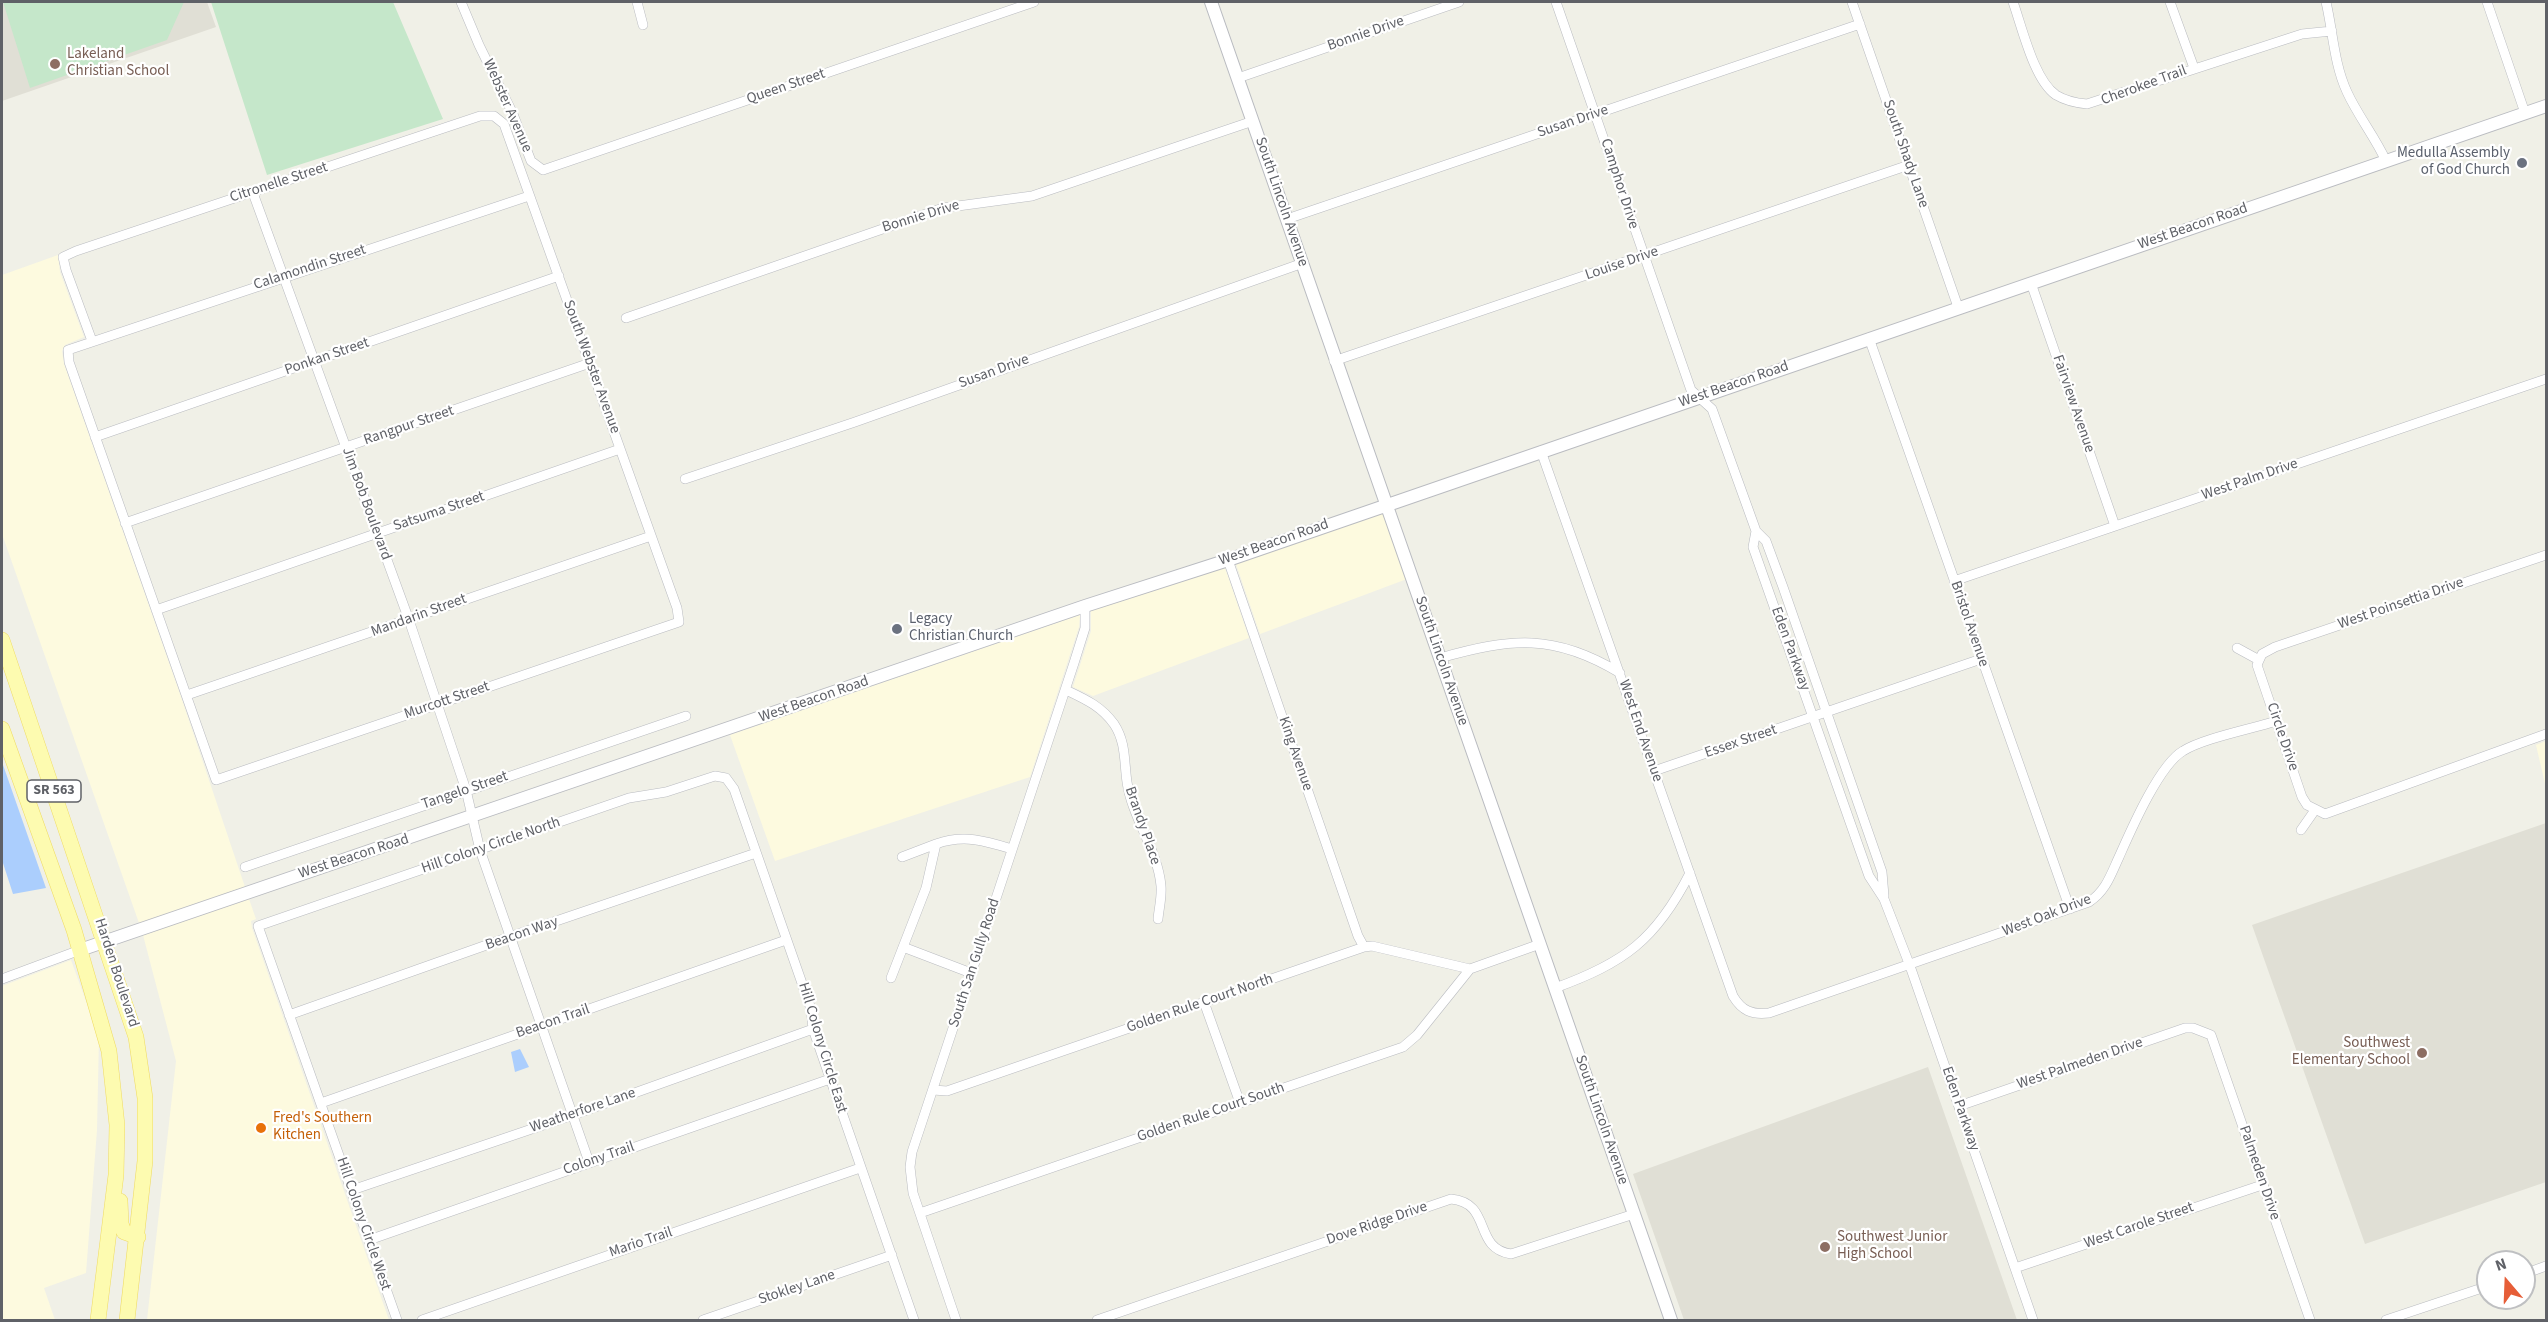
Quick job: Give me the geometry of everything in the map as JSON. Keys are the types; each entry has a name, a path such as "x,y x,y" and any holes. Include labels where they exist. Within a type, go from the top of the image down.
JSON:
{"main road":[{"name":"Harden Boulevard","path":"2,640 136,1037 145,1098 145,1161 128,1320"},
{"name":"Harden Boulevard","path":"2,729 80,950 109,1051 117,1125 116,1175 98,1320"},
{"path":"116,1175 121,1188 124,1232 138,1237"}],"street":[{"name":"Webster Avenue","path":"461,2 502,89 531,161 538,167"},
{"path":"637,2 643,25"},
{"name":"Queen Street","path":"538,167 550,169 1015,5 1034,2"},
{"name":"South Lincoln Avenue","path":"1211,2 1303,263 1334,361 1386,503 1671,1320"},
{"name":"Bonnie Drive","path":"1238,78 1459,2"},
{"name":"Camphor Drive","path":"1556,2 1691,390 1700,397"},
{"name":"South Shady Lane","path":"1852,2 1958,307"},
{"name":"Cherokee Trail","path":"2013,2 2041,78 2055,94 2069,102 2096,103 2194,68 2302,34 2332,31"},
{"path":"2170,2 2194,68"},
{"path":"2326,2 2341,76 2348,94 2377,141 2386,161"},
{"path":"2487,2 2525,113"},
{"name":"Susan Drive","path":"1287,219 1860,24"},
{"name":"West Beacon Road","path":"2,979 105,941 472,818 1085,606 1228,560 1386,503 2547,106"},
{"name":"Citronelle Street","path":"92,341 63,257 480,116 494,116"},
{"name":"South Webster Avenue","path":"494,116 504,124 677,608 679,622"},
{"name":"Bonnie Drive","path":"626,318 943,208 1032,196 1253,121"},
{"name":"Louise Drive","path":"1334,361 1909,165"},
{"name":"Jim Bob Boulevard","path":"253,193 376,533 410,620 466,790 480,850 590,1162"},
{"name":"Calamondin Street","path":"95,437 69,362 68,350 529,196"},
{"name":"Susan Drive","path":"686,479 855,422 1303,263"},
{"name":"Ponkan Street","path":"95,437 559,276"},
{"name":"Fairview Avenue","path":"2031,283 2115,526"},
{"name":"Bristol Avenue","path":"1869,338 2070,909"},
{"name":"Rangpur Street","path":"125,523 590,363"},
{"name":"West Palm Drive","path":"1954,581 2547,379"},
{"name":"Eden Parkway","path":"1700,397 1712,409 1756,531 1766,541 1882,872 1884,899"},
{"path":"95,437 187,695"},
{"name":"Satsuma Street","path":"156,610 620,449"},
{"name":"West End Avenue","path":"1541,451 1733,996 1743,1008"},
{"name":"Eden Parkway","path":"1756,531 1754,547 1869,876 1884,899 1910,966 2033,1320"},
{"name":"Mandarin Street","path":"187,695 651,536"},
{"name":"West Poinsettia Drive","path":"2259,660 2265,652 2275,647 2547,555"},
{"name":"King Avenue","path":"1228,560 1358,936 1364,947"},
{"name":"South San Gully Road","path":"956,1320 913,1193 910,1167 915,1143 1066,690 1085,628 1085,606"},
{"name":"Murcott Street","path":"187,695 216,780 679,622"},
{"path":"1440,658 1492,644 1535,643 1568,649 1602,662 1620,673"},
{"path":"2237,648 2259,660"},
{"path":"1827,712 1981,659"},
{"name":"Circle Drive","path":"2259,660 2257,665 2259,674 2302,797 2307,805 2315,810"},
{"name":"Brandy Place","path":"1066,690 1098,705 1116,726 1121,737 1127,783 1162,888 1158,918"},
{"name":"Essex Street","path":"1654,771 1827,712"},
{"name":"Tangelo Street","path":"245,867 686,716"},
{"name":"West Oak Drive","path":"1743,1008 1757,1014 1769,1013 1910,966 2089,902 2104,889 2141,811 2167,766 2175,757 2194,746 2277,722"},
{"path":"2301,830 2315,810 2325,814 2339,810 2547,734"},
{"name":"Hill Colony Circle North","path":"259,925 629,798 666,792 715,776 726,778"},
{"name":"Hill Colony Circle East","path":"726,778 734,789 811,1009 813,1029 914,1320"},
{"path":"902,857 948,840 976,838 1012,849"},
{"path":"891,978 926,888 936,844"},
{"name":"Beacon Way","path":"289,1015 756,853"},
{"path":"1556,988 1607,968 1638,945 1670,908 1690,873"},
{"name":"Hill Colony Circle West","path":"259,925 397,1320"},
{"name":"Beacon Trail","path":"321,1103 786,940"},
{"path":"1470,969 1540,944"},
{"name":"Golden Rule Court North","path":"933,1090 947,1091 1364,947 1372,946 1470,969"},
{"path":"903,947 971,973"},
{"name":"Golden Rule Court South","path":"920,1213 1403,1047 1417,1035 1470,969"},
{"path":"1204,1002 1240,1103"},
{"name":"West Palmeden Drive","path":"1959,1106 2185,1028 2203,1031"},
{"name":"Weatherfore Lane","path":"352,1190 573,1115 813,1029"},
{"name":"Palmeden Drive","path":"2203,1031 2211,1035 2216,1048 2310,1320"},
{"name":"Colony Trail","path":"369,1240 830,1079"},
{"name":"Mario Trail","path":"422,1320 860,1168"},
{"name":"West Carole Street","path":"2015,1268 2262,1185"},
{"name":"Dove Ridge Drive","path":"1097,1320 1451,1199 1461,1200 1475,1209 1490,1244 1496,1250 1510,1254 1634,1214"},
{"name":"Stokley Lane","path":"703,1320 892,1255"},
{"path":"2386,1320 2476,1290"}],"shaded area":[{"name":"Lakeland Christian School","path":"2,2 207,2 216,27 2,101"},
{"path":"58,255 60,272 84,337 65,345 62,351 64,364 245,887 139,923 2,534 2,275"},
{"path":"1383,511 1407,579 1260,634 1236,564"},
{"path":"1225,568 1249,638 1093,696 1073,687 1091,631 1091,611"},
{"path":"1080,615 1079,627 1030,777 775,861 730,735"},
{"path":"2546,741 2546,788 2536,745"},
{"name":"Southwest Elementary School","path":"2546,823 2546,1182 2365,1244 2252,925"},
{"path":"249,899 256,919 251,921 252,928 389,1320 147,1320 176,1061 143,935"},
{"path":"71,960 99,1037 97,1130 86,1273 44,1288 55,1320 2,1320 2,986"},
{"name":"Southwest Junior High School","path":"1928,1067 2017,1320 1684,1320 1633,1174"}],"green space":[{"name":"Lakeland Christian School","path":"3,2 184,2 167,40 30,88"},
{"path":"211,2 393,2 443,119 267,175"}],"water":[{"path":"2,762 46,888 13,894 2,860"},
{"path":"520,1049 529,1067 515,1072 511,1052"}],"place":[{"name":"Lakeland Christian School","path":"55,64"},
{"name":"Medulla Assembly of God Church","path":"2522,163"},
{"name":"Legacy Christian Church","path":"897,629"},
{"name":"Southwest Elementary School","path":"2422,1053"},
{"name":"Fred's Southern Kitchen","path":"261,1128"},
{"name":"Southwest Junior High School","path":"1825,1247"}]}
